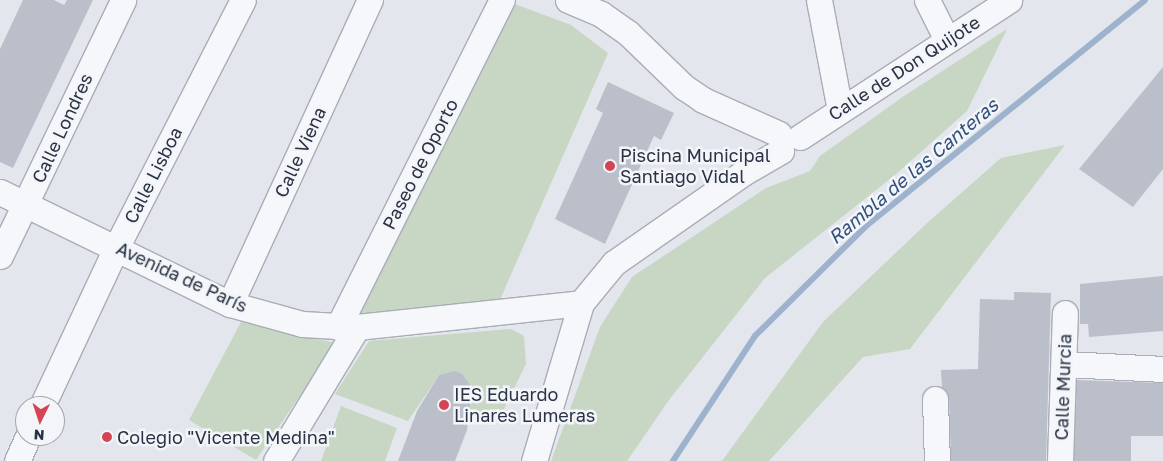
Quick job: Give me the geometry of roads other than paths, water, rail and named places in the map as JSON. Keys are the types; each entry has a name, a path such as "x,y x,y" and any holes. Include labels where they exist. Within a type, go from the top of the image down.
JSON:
{"street":[{"name":"Calle Londres","path":"0,256 123,0"},
{"name":"Calle Lisboa","path":"47,396 117,246 242,0"},
{"name":"Calle Viena","path":"230,304 370,0"},
{"name":"Paseo de Oporto","path":"276,461 347,327 502,0"},
{"path":"568,0 601,14 628,33 684,87 703,100 787,140"},
{"path":"819,0 840,110"},
{"path":"927,0 947,40"},
{"name":"Calle de Don Quijote","path":"534,461 582,304 614,263 787,140 840,110 1009,0"},
{"name":"Avenida de París","path":"0,192 117,246 230,304 285,321 347,327 582,304"},
{"name":"Calle Murcia","path":"1060,461 1065,364 1065,313"},
{"path":"1065,364 1163,369"},
{"path":"935,399 937,461"},
{"path":"17,461 24,446"}],"waterway":[{"name":"Rambla de las Canteras","path":"673,461 755,336 865,227 1145,0"}],"place":[{"name":"Piscina Municipal Santiago Vidal","path":"610,166"},
{"name":"IES Eduardo Linares Lumeras","path":"444,405"},
{"name":"Colegio \"Vicente Medina\"","path":"107,437"}]}
